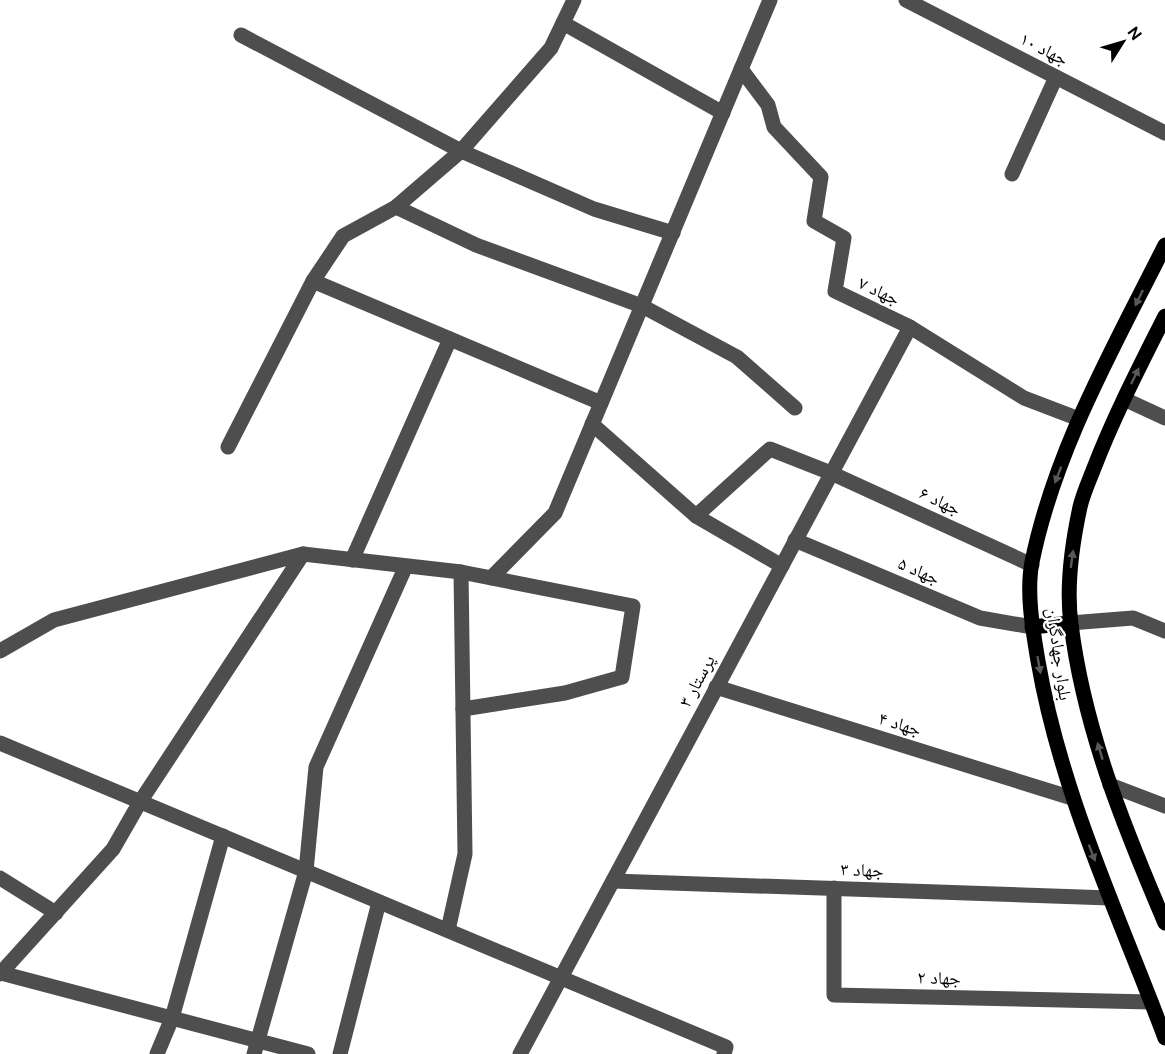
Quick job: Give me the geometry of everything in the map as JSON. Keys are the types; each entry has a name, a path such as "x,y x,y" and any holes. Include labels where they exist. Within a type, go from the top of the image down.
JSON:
{"main road":[{"name":"بلوار جهادگران","path":"1165,245 1079,419 1050,496 1032,565 1032,627 1048,719 1072,798 1165,1038"},
{"name":"بلوار جهادگران","path":"1165,316 1108,432 1080,505 1071,569 1070,623 1087,709 1110,785 1126,831 1165,923"},
{"path":"1032,627 1070,623"}],"street":[{"path":"228,447 313,281 342,236 396,207 460,151 551,48 574,0"},
{"path":"491,578 555,513 770,0"},
{"name":"جهاد ۱۰","path":"906,0 1165,133"},
{"path":"563,23 723,113"},
{"path":"240,35 460,151 594,209 672,233"},
{"name":"جهاد ۷","path":"741,69 768,105 774,127 821,177 814,221 844,238 835,291 909,327 1024,398 1079,419"},
{"path":"1012,174 1056,77"},
{"path":"396,207 476,245 642,306 737,357 795,408"},
{"path":"313,281 601,403"},
{"name":"پرستار ۳","path":"519,1054 909,327"},
{"path":"352,560 450,339"},
{"path":"1124,399 1165,418"},
{"path":"592,424 696,516 782,566"},
{"name":"جهاد ۶","path":"696,516 770,449 831,473 1032,565"},
{"name":"جهاد ۵","path":"795,540 980,618 1032,627"},
{"path":"303,554 140,802 113,849 0,973 172,1018 257,1048 308,1054"},
{"path":"0,651 54,620 303,554 405,568 461,572 633,606 622,677 565,693 463,709"},
{"path":"257,1048 306,871 316,767 405,568"},
{"path":"448,930 465,854 461,572"},
{"path":"1070,623 1133,618 1165,631"},
{"name":"جهاد ۴","path":"716,687 1072,798"},
{"path":"0,743 561,977 725,1050"},
{"path":"1110,785 1165,806"},
{"path":"157,1054 172,1018 223,836"},
{"path":"0,878 56,913"},
{"name":"جهاد ۳","path":"612,880 1110,898"},
{"name":"جهاد ۲","path":"834,888 834,995 1151,1002"},
{"path":"340,1054 380,902"}]}
